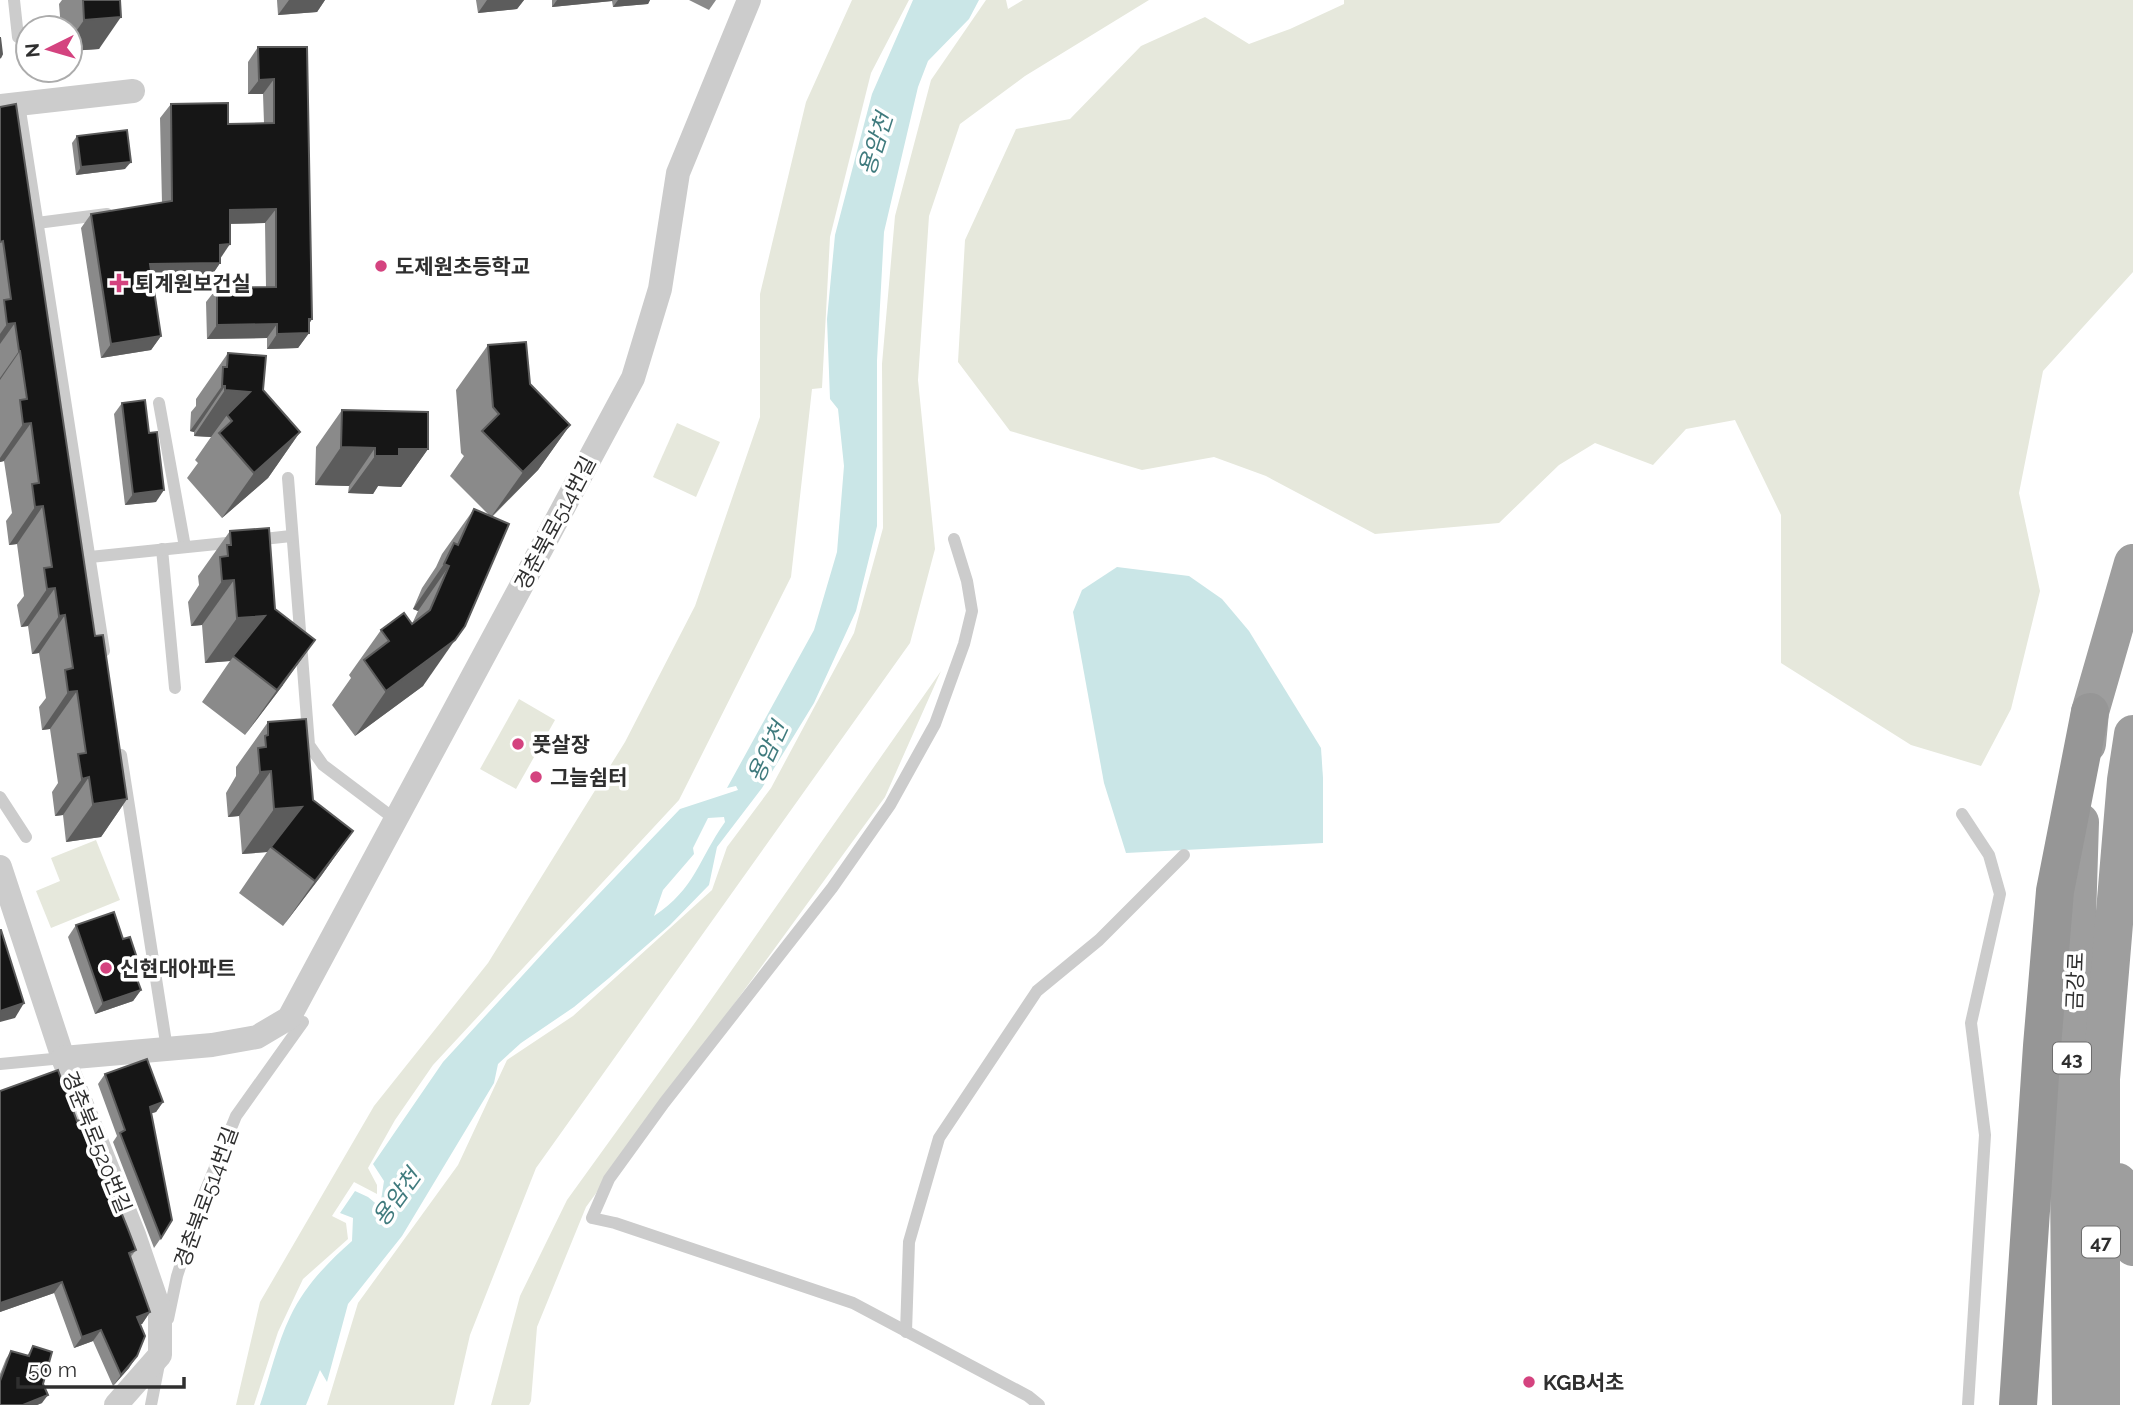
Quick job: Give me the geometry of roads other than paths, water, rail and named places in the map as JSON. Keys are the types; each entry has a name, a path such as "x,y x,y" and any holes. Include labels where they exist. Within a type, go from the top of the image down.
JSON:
{"highway":[{"name":"금강로","path":"2071,1405 2069,1179 2079,833 2091,712 2133,563"},
{"path":"2018,1405 2055,891 2091,712"},
{"name":"금강로","path":"2101,1405 2101,1079 2126,780 2133,734"},
{"name":"43","path":"2101,1079 2123,1214 2133,1247"}],"street":[{"name":"경춘북로514번길","path":"289,1018 633,378 660,289 678,173 749,0"},
{"path":"9,105 132,91"},
{"name":"경춘북로520번길","path":"0,867 63,1058 134,1235 160,1311 160,1354"},
{"path":"63,1058 212,1045 257,1037 289,1018"},
{"path":"116,1405 160,1354"}],"lane":[{"path":"9,105 37,223 107,666"},
{"path":"37,223 110,213"},
{"path":"159,403 185,547"},
{"path":"288,478 309,745 323,765 396,820"},
{"path":"90,557 292,536"},
{"path":"954,539 967,581 972,611 964,644 935,724 890,805 840,878 664,1103 609,1179 592,1218 615,1223 853,1303 1028,1396 1039,1405"},
{"path":"162,549 176,688"},
{"path":"120,748 167,1049"},
{"path":"0,797 26,837"},
{"path":"1962,814 1989,855 2000,894 1971,1023 1985,1135 1968,1405"},
{"path":"906,1332 909,1242 939,1138 1037,991 1099,940 1184,855"},
{"name":"경춘북로514번길","path":"151,1405 177,1276 202,1199 236,1116 303,1022 289,1018"},
{"path":"0,1064 63,1058"}],"water":[{"name":"용암천","path":"913,0 979,0 969,19 928,61 918,87 884,232 877,361 877,526 856,611 814,703 762,788 717,847 709,885 670,925 609,978 574,1007 521,1043 498,1064 494,1083 402,1236 348,1304 327,1382 320,1370 306,1405 260,1405 281,1338 296,1306 317,1276 352,1241 353,1218 340,1213 355,1191 380,1207 384,1181 373,1164 443,1062 680,809 738,790 736,786 727,788 814,630 837,552 844,466 838,409 830,399 827,319 835,235 872,94","holes":["724,817 725,822 688,884 654,916 663,890 694,854 693,848 708,818"]},
{"path":"1117,567 1189,576 1222,599 1249,631 1321,748 1323,843 1126,853 1104,783 1073,612 1082,590"}],"place":[{"name":"도제원초등학교","path":"381,266"},
{"name":"퇴계원보건실","path":"119,283"},
{"name":"풋살장","path":"518,744"},
{"name":"그늘쉼터","path":"536,777"},
{"name":"신현대아파트","path":"106,968"},
{"name":"KGB서초","path":"1529,1382"}]}
